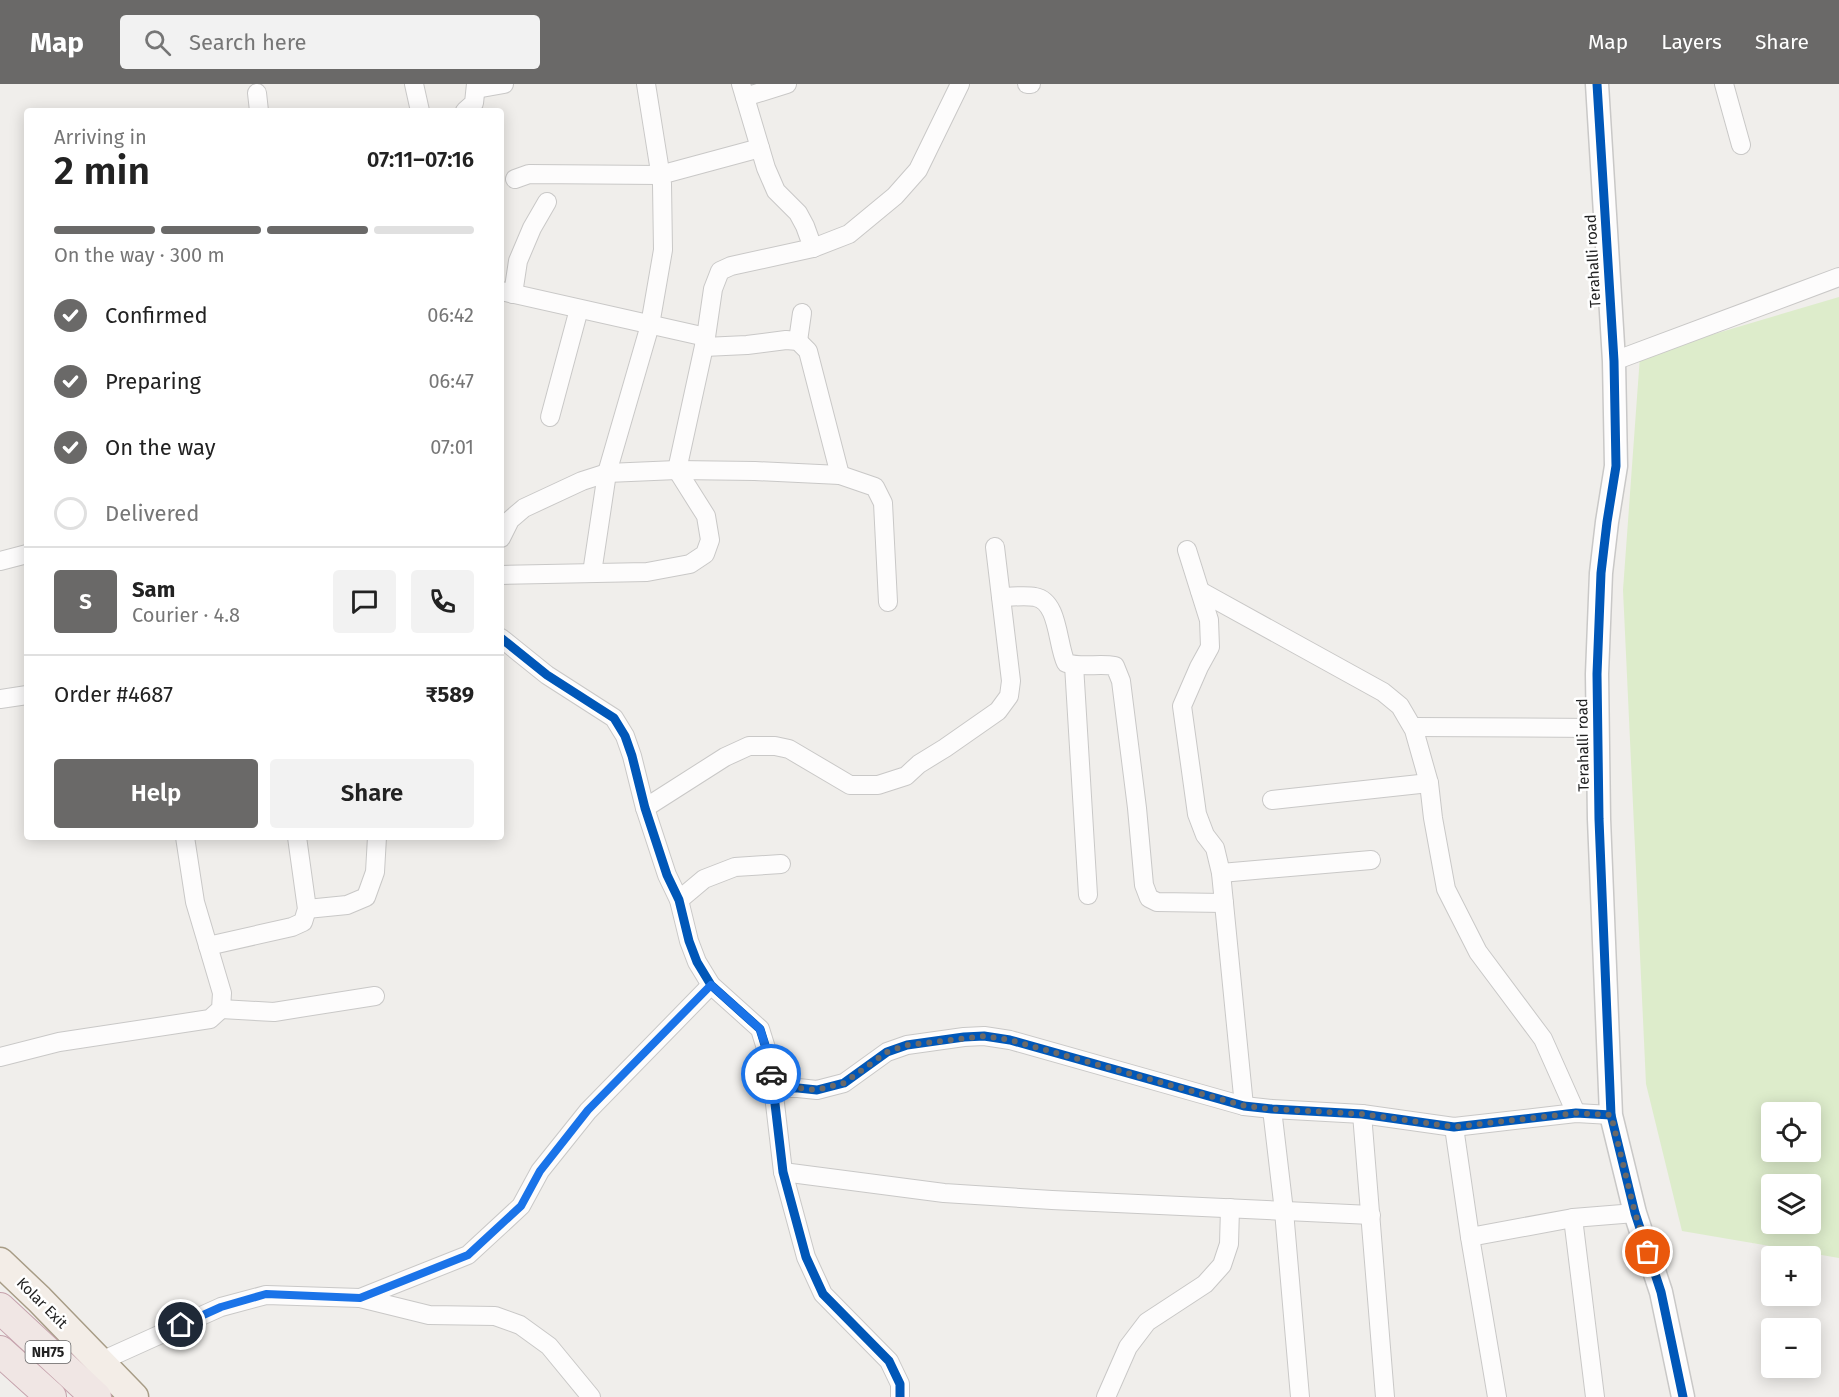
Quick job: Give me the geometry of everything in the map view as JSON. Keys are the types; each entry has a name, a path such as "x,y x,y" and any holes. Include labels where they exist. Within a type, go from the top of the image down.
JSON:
{"highway":[{"name":"NH75","path":"0,1308 96,1397"},
{"name":"NH75","path":"0,1351 51,1397"}],"main road":[{"name":"Kolar Exit","path":"0,1262 134,1397"}],"street":[{"path":"414,84 419,108"},
{"path":"468,108 474,103 476,87 504,84"},
{"path":"592,573 607,473 650,325 663,250 660,175 646,84"},
{"path":"787,84 743,91 766,168 776,190 798,213 813,248"},
{"path":"504,575 647,572 690,564 705,554 710,540 706,516 677,470 705,342 713,289 720,271 731,266 813,248 849,234 895,196 918,170 960,84"},
{"name":"Terahalli road","path":"1597,84 1614,361 1616,466 1606,522 1601,573 1597,674 1599,819 1611,1115 1635,1213 1661,1292 1683,1397"},
{"path":"1724,84 1741,145"},
{"path":"515,179 529,174 660,175 760,148"},
{"path":"547,202 532,228 507,293 650,325 705,342 747,345 786,340 798,341 807,351 840,475"},
{"path":"1614,361 1839,277"},
{"path":"550,417 579,309"},
{"path":"798,341 801,313"},
{"path":"504,532 510,520 524,508 582,481 607,473 677,470 840,475 875,487 883,503 888,602"},
{"path":"645,807 725,757 749,746 776,746 789,749 850,785 878,785 906,776 919,764 998,711 1009,696 1011,681 995,547"},
{"path":"1187,550 1209,620 1210,647 1182,706 1197,814 1205,835 1215,848 1221,873 1245,1106"},
{"path":"0,561 24,555"},
{"path":"1200,591 1383,692 1401,706 1413,727 1429,783 1446,889 1478,952 1543,1039 1576,1113"},
{"path":"1001,597 1034,597 1044,600 1052,612 1062,656 1066,663 1115,666 1121,681 1144,885 1149,898 1157,902 1224,903"},
{"path":"504,640 548,675 614,718 625,736 645,807 667,875 679,900 689,941 697,962 711,985 760,1029 770,1061 783,1172 806,1257 823,1294 890,1361 900,1384 900,1397"},
{"path":"1074,665 1088,895"},
{"path":"0,699 24,695"},
{"path":"1413,727 1598,728"},
{"path":"1272,800 1429,783"},
{"path":"0,1057 59,1042 210,1019 221,1009 222,993 195,902 185,840"},
{"path":"208,946 292,927 303,922 307,909 297,840"},
{"path":"307,909 347,905 366,897 375,872 377,840"},
{"path":"1221,873 1371,860"},
{"path":"679,900 704,879 735,867 781,864"},
{"path":"360,1298 468,1255 521,1206 540,1171 588,1110 711,985"},
{"path":"221,1009 274,1012 375,996"},
{"path":"772,1088 817,1090 844,1083 887,1052 907,1045 984,1036 1010,1040 1245,1106 1362,1114 1454,1127 1576,1113 1611,1115"},
{"path":"1272,1109 1284,1211 1300,1397"},
{"path":"1362,1114 1385,1397"},
{"path":"1454,1127 1497,1397"},
{"path":"783,1172 944,1193 1371,1215"},
{"path":"1106,1397 1128,1347 1147,1322 1205,1284 1222,1265 1229,1244 1230,1208"},
{"path":"1470,1237 1574,1218 1635,1213"},
{"path":"1574,1218 1595,1397"},
{"path":"99,1362 221,1307 266,1294 360,1298 429,1314 495,1316 520,1325 549,1346 591,1397"}],"green space":[{"path":"1839,297 1839,1258 1821,1255 1821,1246 1769,1246 1682,1231 1646,1084 1623,590 1640,356"}],"cycle path":[{"path":"1597,84 1614,361 1616,466 1601,573 1597,674 1599,819 1611,1115 1635,1213 1661,1292 1683,1397"},
{"path":"504,640 547,675 614,718 625,736 645,808 667,875 679,900 689,941 697,962 711,985 760,1029 770,1061 783,1172 806,1257 823,1294 889,1361 900,1384 900,1397"},
{"path":"772,1088 817,1090 844,1083 887,1052 907,1045 984,1036 1010,1040 1244,1106 1362,1114 1454,1127 1576,1113 1611,1115"}],"way so far":[{"path":"771,1074 772,1088 817,1090 844,1083 887,1052 907,1045 984,1036 1010,1040 1245,1106 1362,1114 1454,1127 1576,1113 1611,1115 1635,1213 1648,1252"}],"route":[{"path":"181,1325 221,1307 266,1294 360,1298 468,1255 521,1206 540,1171 588,1110 711,985 760,1029 770,1061 771,1074"}]}
